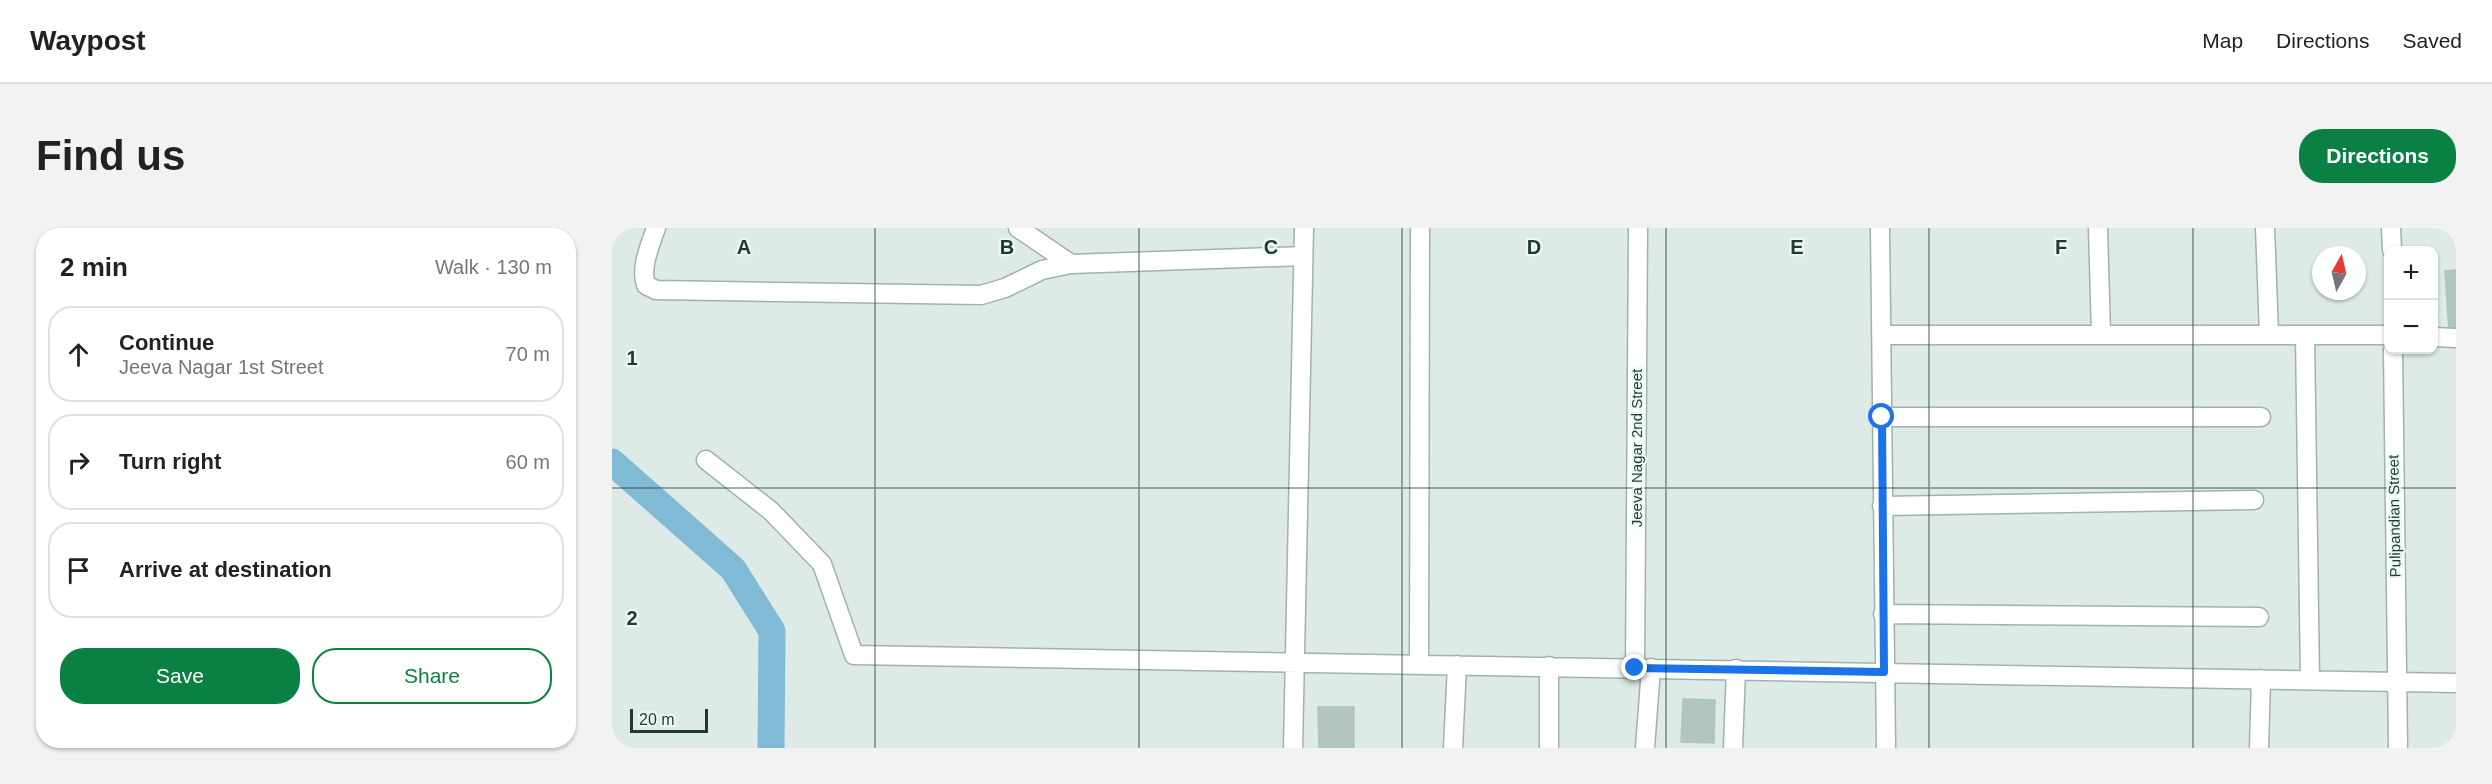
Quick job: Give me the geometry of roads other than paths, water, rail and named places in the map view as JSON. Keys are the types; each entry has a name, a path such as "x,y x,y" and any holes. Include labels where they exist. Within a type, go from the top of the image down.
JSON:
{"street":[{"path":"656,228 645,266 644,278 646,285 656,290 981,295 1005,288 1042,270 1071,264 1303,255"},
{"path":"1018,228 1071,264"},
{"path":"1293,748 1293,662 1304,228"},
{"path":"1419,664 1420,228"},
{"name":"Jeeva Nagar 2nd Street","path":"1638,228 1645,748"},
{"path":"1880,228 1882,614 1886,748"},
{"path":"2098,228 2101,334"},
{"path":"2265,228 2269,334"},
{"path":"2391,228 2392,246"},
{"path":"1881,335 2384,335"},
{"path":"2305,335 2310,680"},
{"path":"2438,337 2456,338"},
{"name":"Pulipandian Street","path":"2393,354 2398,748"},
{"path":"1882,417 2260,417"},
{"path":"706,460 771,511 822,564 854,655 2456,683"},
{"path":"1882,506 2254,500"},
{"path":"1882,614 2259,617"},
{"path":"1453,748 1457,664"},
{"path":"1549,666 1549,748"},
{"path":"1733,748 1736,669"},
{"path":"2259,748 2261,679"}],"waterway":[{"path":"612,462 733,569 772,631 771,748"}]}
